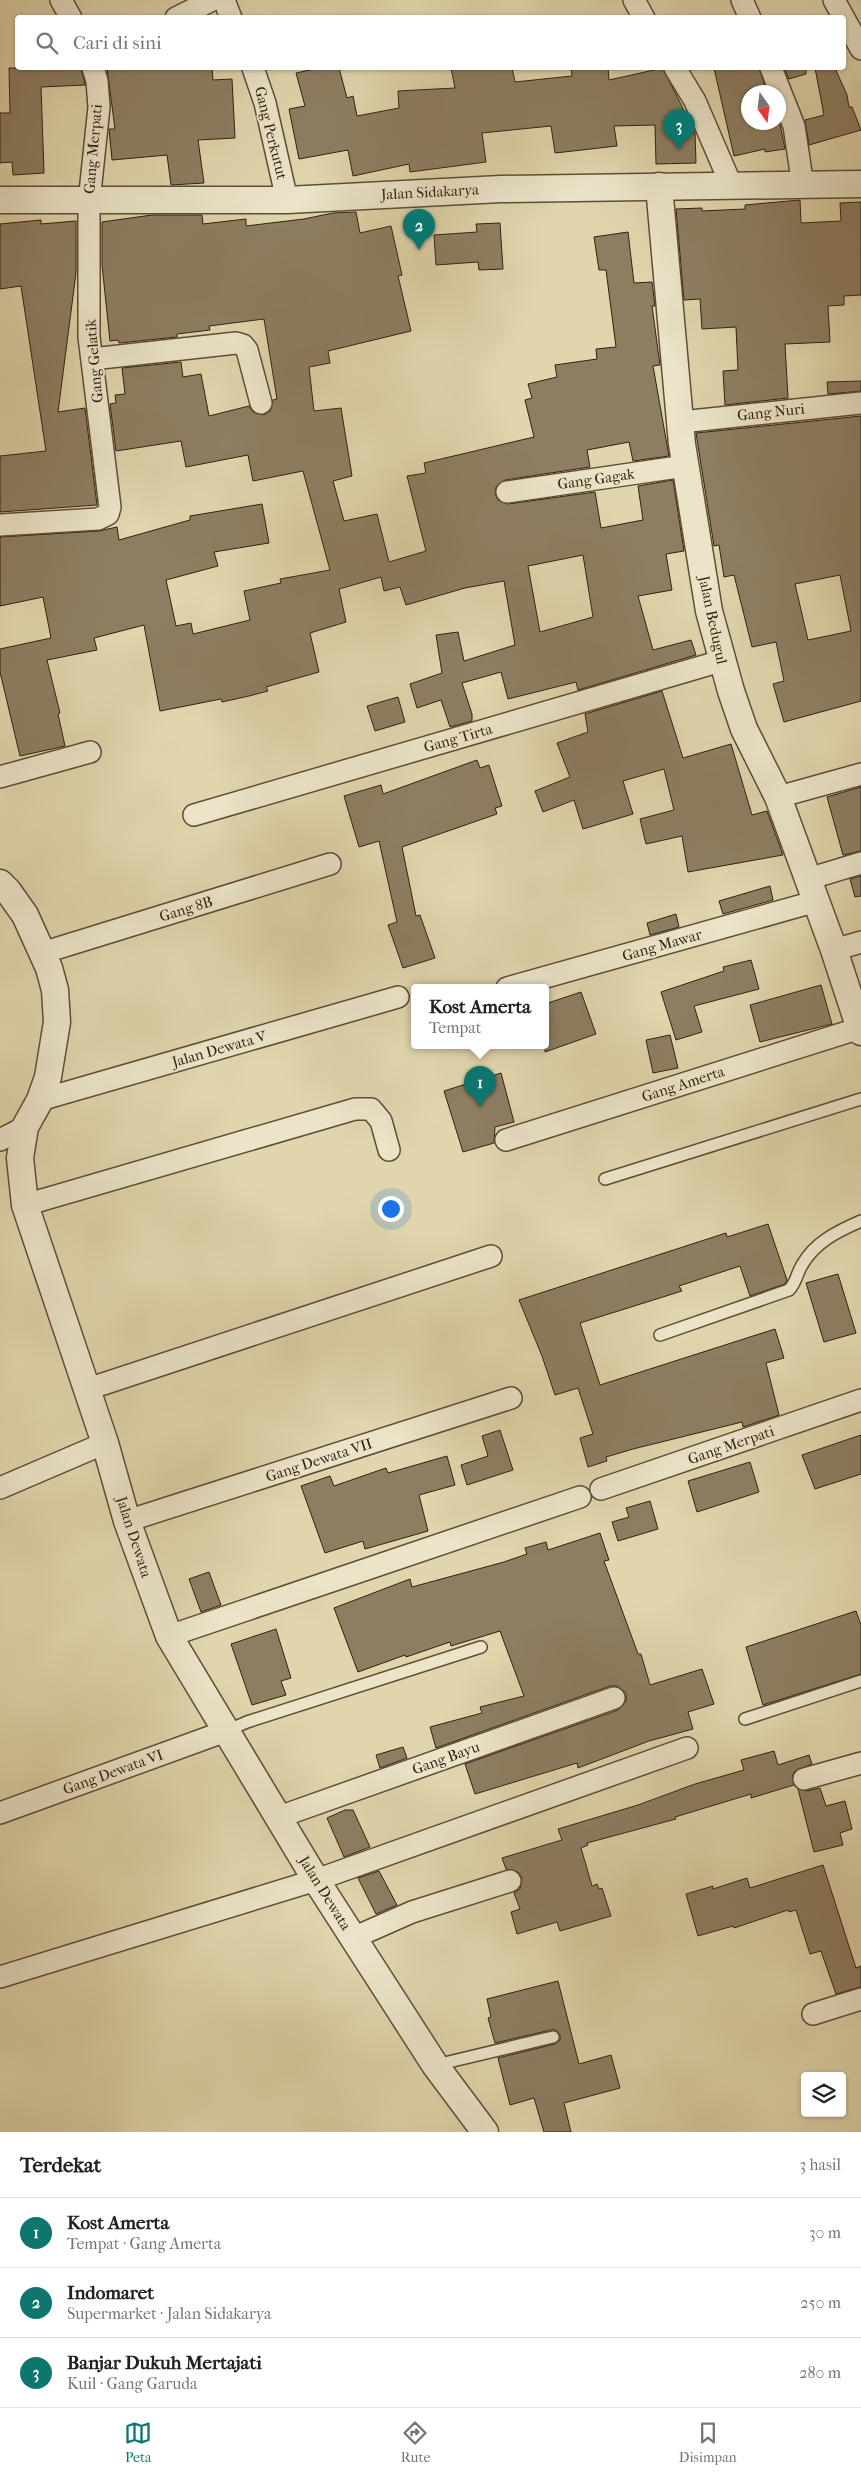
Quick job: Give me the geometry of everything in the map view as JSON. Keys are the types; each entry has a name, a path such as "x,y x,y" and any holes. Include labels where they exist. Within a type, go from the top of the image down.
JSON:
{"street":[{"path":"61,0 69,15"},
{"path":"182,15 212,0"},
{"path":"224,0 230,15"},
{"path":"634,0 642,15"},
{"path":"742,0 749,15"},
{"path":"834,0 842,15"},
{"path":"846,22 861,49"},
{"name":"Gang Merpati","path":"89,202 99,108 97,80 94,70"},
{"name":"Gang Perkutut","path":"254,70 265,103 287,200"},
{"path":"676,70 695,100 732,187"},
{"path":"772,70 794,126 803,186"},
{"name":"Jalan Sidakarya","path":"0,200 89,202 287,200 501,189 861,184"},
{"name":"Jalan Bedugul","path":"659,186 685,466 709,611 721,661 744,729 778,798 834,950 860,1030"},
{"name":"Gang Gelatik","path":"0,525 103,518 108,514 110,507 89,337 89,202"},
{"path":"92,359 236,343 243,345 247,350 261,403"},
{"name":"Gang Nuri","path":"681,422 861,403"},
{"name":"Gang Gagak","path":"507,492 685,466"},
{"name":"Gang Tirta","path":"194,815 721,661"},
{"path":"0,777 90,752"},
{"path":"778,798 861,774"},
{"name":"Gang Mawar","path":"519,984 812,890 861,863"},
{"name":"Gang 8B","path":"42,953 330,864"},
{"name":"Jalan Dewata","path":"0,883 25,915 42,953 55,990 57,1022 48,1077 40,1100 25,1127 20,1158 25,1205 88,1389 127,1521 168,1636 353,1938 435,2065 485,2132"},
{"path":"834,950 861,942"},
{"name":"Jalan Dewata V","path":"40,1100 398,997"},
{"name":"Gang Amerta","path":"506,1140 860,1030"},
{"path":"25,1205 355,1109 372,1109 381,1121 389,1150"},
{"path":"0,1140 25,1127"},
{"path":"88,1389 491,1256"},
{"name":"Gang Dewata VII","path":"127,1521 511,1398"},
{"name":"Gang Merpati","path":"601,1489 861,1400"},
{"path":"0,1488 105,1442"},
{"path":"168,1636 580,1497"},
{"name":"Gang Bayu","path":"279,1817 614,1698"},
{"name":"Gang Dewata VI","path":"0,1813 226,1731"},
{"path":"0,1977 316,1880 687,1748"},
{"path":"804,1780 861,1763"},
{"path":"353,1938 412,1912 510,1881"},
{"path":"813,2014 861,1999"}],"lane":[{"path":"605,1179 861,1099"},
{"path":"660,1335 789,1290 794,1285 802,1265 816,1247 843,1228 861,1221"},
{"path":"226,1731 481,1647"},
{"path":"745,1718 861,1681"},
{"path":"435,2065 553,2037"}],"building":[{"path":"9,68 15,68 15,70 81,70 85,85 41,87 44,173 13,175 12,162 0,163 0,113 10,113"},
{"path":"107,70 212,70 213,80 232,79 235,138 198,140 204,183 171,185 167,155 112,160 109,129 115,129"},
{"path":"310,70 340,70 347,98 353,96 357,116 399,108 398,91 455,88 451,70 512,70 515,82 572,76 571,70 608,70 609,80 654,70 664,70 695,133 696,163 656,164 655,125 614,126 617,146 555,153 551,126 482,133 486,162 410,172 409,164 353,176 348,150 299,159 289,109 305,106 296,73"},
{"path":"714,70 760,70 765,85 741,85 741,130 781,130 785,149 765,152 765,149 734,156"},
{"path":"785,70 806,70 806,74 789,79"},
{"path":"815,70 836,70 847,95 849,107 852,107 861,130 809,145 805,120 824,115"},
{"path":"800,200 801,223 841,221 840,203 861,202 861,295 844,296 844,305 828,306 830,342 785,344 788,398 725,405 723,371 738,370 736,327 702,329 700,299 684,300 676,209 702,208 702,211 745,209 745,205"},
{"path":"356,212 360,233 391,226 402,275 398,276 411,331 328,351 330,363 309,367 314,411 341,408 352,476 333,481 344,521 377,514 389,562 426,551 407,476 426,473 424,463 534,437 525,400 532,398 528,384 557,377 555,365 597,359 596,349 616,347 606,270 599,270 594,237 628,232 634,283 652,282 655,306 652,306 660,365 653,366 669,456 633,461 629,442 587,450 590,467 505,480 496,487 495,494 498,500 508,504 595,492 601,528 643,520 638,486 673,480 684,551 666,554 672,590 638,596 653,650 691,640 696,655 578,690 576,682 508,699 501,672 462,683 472,714 472,721 450,727 441,700 417,708 410,684 442,673 436,635 458,632 464,661 515,645 504,581 465,588 406,605 400,587 384,591 381,577 339,589 346,622 310,633 319,672 266,687 268,691 249,696 222,702 221,699 160,711 144,625 94,638 97,650 47,660 60,713 58,714 65,746 20,756 0,672 0,649 51,638 43,597 0,606 0,537 99,531 117,527 119,540 190,520 190,516 262,504 269,543 214,552 218,566 166,580 176,626 191,623 193,634 250,620 244,591 281,583 280,579 330,570 303,471 253,481 248,455 186,467 181,441 116,451 110,404 116,403 115,395 125,394 122,368 181,362 183,377 201,374 209,416 249,406 253,412 264,415 270,411 273,400 277,399 264,319 209,326 210,330 177,334 177,337 119,343 118,340 110,341 102,265 102,222 152,215 202,215 203,224 246,219 246,226 304,219 333,213","holes":["583,555 593,617 540,632 528,566"]},
{"path":"41,220 41,224 76,221 76,273 58,412 85,408 97,505 0,512 0,456 46,451 21,286 0,289 0,224"},
{"path":"500,223 503,269 479,270 478,262 436,265 434,235 477,232 476,224"},
{"path":"861,381 861,391 828,394 827,382"},
{"path":"861,416 861,701 784,722 773,684 784,681 776,642 752,647 734,575 724,577 719,545 714,546 696,433","holes":["840,575 851,631 808,640 795,584"]},
{"path":"662,691 683,758 731,744 752,815 767,811 783,855 688,872 682,836 646,844 640,819 674,810 664,769 623,781 633,814 583,829 574,800 543,812 535,791 570,777 557,743 588,732 585,714"},
{"path":"398,697 405,722 375,731 367,706"},
{"path":"477,760 480,768 489,765 502,806 495,808 497,814 402,847 416,916 420,915 435,958 403,968 388,925 397,922 379,841 359,847 344,796 381,785 383,794"},
{"path":"861,787 861,851 843,855 827,797"},
{"path":"861,876 861,896 855,897 850,879"},
{"path":"770,886 773,900 723,914 719,901"},
{"path":"676,914 679,927 650,935 647,923"},
{"path":"751,960 759,989 694,1006 702,1032 676,1040 661,992 724,971 723,967"},
{"path":"821,985 832,1024 760,1042 750,1005"},
{"path":"581,992 596,1034 545,1052 545,1049 549,1049 549,1003"},
{"path":"670,1035 678,1068 653,1073 646,1040"},
{"path":"501,1073 514,1122 495,1127 494,1143 463,1152 444,1091"},
{"path":"768,1224 787,1280 785,1284 750,1296 740,1266 679,1286 682,1291 580,1323 600,1385 775,1329 784,1358 766,1363 779,1415 743,1427 742,1422 633,1449 606,1457 607,1461 588,1467 580,1438 593,1434 578,1388 555,1395 542,1356 519,1300 726,1233 727,1237"},
{"path":"838,1274 856,1333 824,1342 806,1283"},
{"path":"500,1430 513,1470 467,1485 461,1465 488,1456 482,1436"},
{"path":"861,1435 861,1474 815,1489 802,1455"},
{"path":"447,1456 455,1485 419,1495 428,1531 365,1549 363,1541 325,1553 301,1486 330,1476 334,1486 386,1468 388,1473"},
{"path":"750,1462 759,1492 697,1512 688,1481"},
{"path":"650,1501 658,1529 618,1541 612,1522 629,1517 626,1508"},
{"path":"600,1533 609,1560 604,1561 638,1654 641,1654 650,1685 702,1669 714,1704 688,1712 693,1729 649,1741 578,1768 577,1763 475,1794 465,1764 618,1710 626,1701 626,1693 617,1686 610,1686 436,1748 430,1727 482,1713 480,1707 524,1696 500,1631 451,1646 450,1642 406,1657 405,1655 358,1672 334,1608 410,1579 412,1587 504,1562 527,1554 525,1548 546,1542 548,1550"},
{"path":"209,1572 221,1605 201,1612 189,1579"},
{"path":"856,1611 861,1625 861,1674 763,1705 746,1647"},
{"path":"276,1629 291,1678 281,1681 286,1695 252,1705 231,1644"},
{"path":"403,1747 407,1758 380,1768 376,1755"},
{"path":"774,1751 778,1765 809,1755 812,1764 795,1771 792,1776 794,1785 751,1798 751,1794 675,1817 676,1819 587,1843 588,1845 581,1848 592,1886 597,1884 599,1889 602,1888 611,1916 560,1931 557,1922 517,1934 511,1912 520,1909 514,1893 520,1889 522,1878 518,1872 506,1869 502,1858 562,1840 558,1829 744,1770 741,1760"},
{"path":"820,1788 826,1806 845,1801 852,1829 840,1833 843,1845 814,1852 798,1789 807,1791"},
{"path":"345,1810 353,1810 370,1847 344,1857 327,1818"},
{"path":"823,1865 856,1968 861,1966 861,1987 836,1994 821,1951 810,1954 796,1910 789,1912 788,1910 734,1928 733,1926 698,1936 686,1894 713,1886 713,1889 747,1878 750,1888"},
{"path":"379,1871 397,1905 376,1914 358,1878"},
{"path":"558,1981 579,2064 611,2055 620,2088 564,2103 571,2132 544,2132 534,2098 510,2105 498,2058 555,2044 560,2040 560,2035 556,2030 551,2030 495,2043 488,2018 491,2017 487,1999"}],"place":[{"name":"Banjar Dukuh Mertajati","path":"679,150"},
{"name":"Indomaret","path":"419,250"},
{"name":"Kost Amerta","path":"480,1107"}]}
